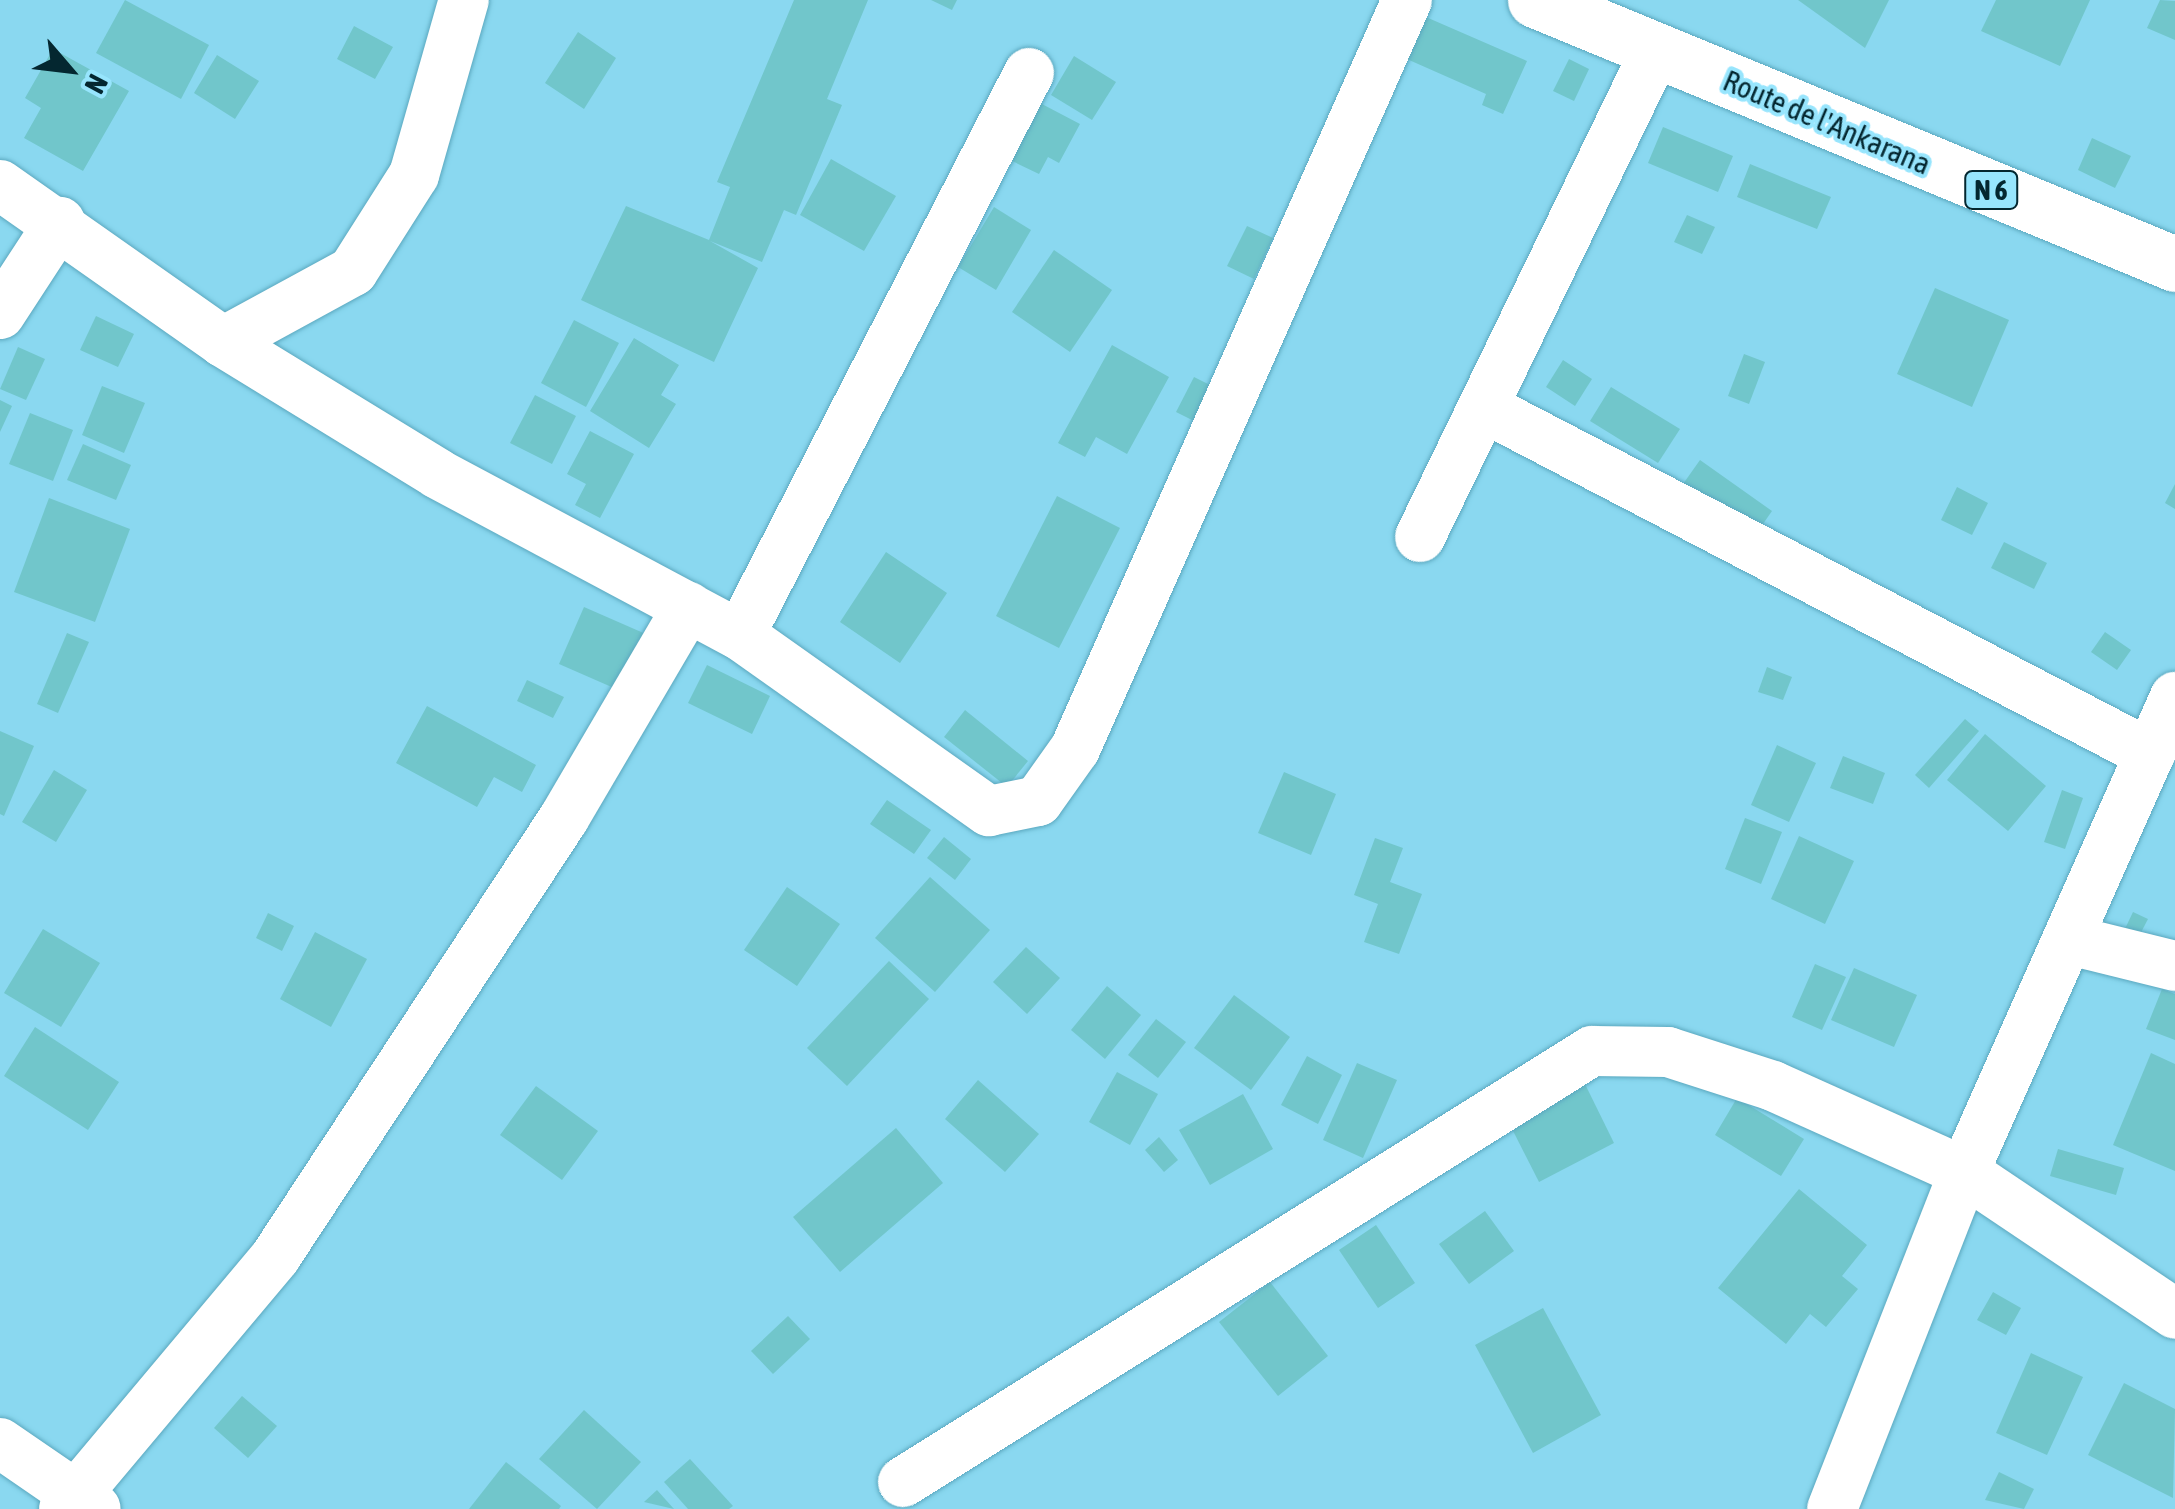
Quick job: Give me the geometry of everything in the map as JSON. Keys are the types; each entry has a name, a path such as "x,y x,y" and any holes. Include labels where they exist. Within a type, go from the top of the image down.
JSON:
{"main road":[{"name":"Route de l'Ankarana","path":"1536,0 2175,264"}],"street":[{"path":"223,342 353,271 414,175 464,0"},
{"path":"0,185 60,222 223,342 438,474 740,635 990,811 1038,801 1075,749 1407,0"},
{"path":"1420,537 1657,48"},
{"path":"740,635 1029,73"},
{"path":"0,314 60,222"},
{"path":"1484,407 2150,754"},
{"path":"0,1443 78,1504 276,1256 564,818 688,608"},
{"path":"1832,1509 1964,1172 2074,940 2175,697"},
{"path":"2074,940 2175,966"},
{"path":"903,1482 1592,1051 1668,1052 1772,1086 1964,1172 2175,1314"}],"building":[{"path":"125,0 209,45 181,99 96,53"},
{"path":"794,0 868,0 827,99 842,105 796,215 784,210 762,262 710,241 758,268 714,362 581,300 626,206 709,240 730,187 717,182"},
{"path":"931,0 957,0 952,10"},
{"path":"1798,0 1889,0 1865,48"},
{"path":"1996,0 2090,0 2060,66 1981,31"},
{"path":"2160,0 2175,1 2175,40 2147,28"},
{"path":"1419,14 1527,61 1503,114 1482,105 1486,94 1400,56"},
{"path":"354,26 393,47 375,79 337,59"},
{"path":"578,32 616,58 584,109 545,83"},
{"path":"53,49 129,91 83,171 24,138 41,108 25,98"},
{"path":"217,55 259,81 235,119 194,93"},
{"path":"1074,56 1116,82 1092,120 1051,95"},
{"path":"1569,59 1589,69 1574,101 1553,91"},
{"path":"1040,103 1080,124 1059,163 1048,157 1039,174 1010,160"},
{"path":"1663,127 1733,156 1718,192 1648,163"},
{"path":"2092,138 2131,156 2115,188 2078,170"},
{"path":"831,159 896,196 864,251 800,215"},
{"path":"1750,164 1831,197 1817,229 1737,197"},
{"path":"994,207 1031,230 996,290 958,267"},
{"path":"1687,215 1715,227 1702,254 1674,242"},
{"path":"1247,226 1273,238 1254,279 1227,266"},
{"path":"1054,250 1112,290 1070,352 1012,312"},
{"path":"1935,288 2009,320 1972,407 1897,374"},
{"path":"96,316 134,334 118,367 80,350"},
{"path":"574,320 619,343 586,407 541,383"},
{"path":"634,338 679,365 661,395 676,404 649,448 590,411"},
{"path":"1112,345 1169,377 1127,454 1096,437 1085,457 1058,443"},
{"path":"18,347 45,359 26,400 0,389"},
{"path":"1744,354 1765,362 1749,404 1728,396"},
{"path":"1563,360 1592,379 1575,406 1546,387"},
{"path":"1194,377 1210,385 1194,421 1176,412"},
{"path":"102,386 145,403 124,453 82,435"},
{"path":"1611,387 1680,429 1658,463 1590,421"},
{"path":"535,395 576,416 552,464 510,443"},
{"path":"0,400 12,406 0,432"},
{"path":"30,413 73,430 53,481 9,464"},
{"path":"590,431 634,454 600,518 575,505 586,484 567,474"},
{"path":"83,444 131,465 116,500 67,480"},
{"path":"1700,460 1772,511 1756,534 1683,484"},
{"path":"2175,484 2175,509 2165,503"},
{"path":"1957,487 1988,503 1972,535 1941,520"},
{"path":"1057,496 1120,528 1059,648 996,616"},
{"path":"49,498 130,529 95,622 14,592"},
{"path":"2004,542 2047,563 2034,589 1991,568"},
{"path":"886,552 947,593 900,663 840,622"},
{"path":"584,607 648,635 623,692 559,664"},
{"path":"2105,632 2131,650 2117,670 2091,652"},
{"path":"67,633 89,642 58,713 37,704"},
{"path":"707,665 770,696 752,734 688,703"},
{"path":"1767,667 1792,677 1783,700 1758,692"},
{"path":"527,680 564,697 553,718 517,701"},
{"path":"427,706 536,765 522,792 494,777 477,807 396,763"},
{"path":"965,710 1028,761 1007,787 944,737"},
{"path":"1965,719 1979,731 1929,788 1915,775"},
{"path":"0,731 34,746 4,816 0,814"},
{"path":"1985,734 2046,786 2008,831 1947,780"},
{"path":"1777,745 1816,763 1789,822 1751,805"},
{"path":"1843,756 1885,773 1873,804 1830,788"},
{"path":"54,770 87,790 56,842 22,822"},
{"path":"1284,772 1336,794 1311,855 1258,833"},
{"path":"2062,790 2083,798 2065,849 2044,842"},
{"path":"887,800 931,830 914,854 870,824"},
{"path":"1745,818 1782,832 1761,884 1725,869"},
{"path":"1799,836 1854,861 1825,924 1771,899"},
{"path":"944,837 971,859 955,880 927,858"},
{"path":"1375,838 1403,848 1390,882 1422,894 1399,954 1364,942 1378,904 1354,895"},
{"path":"930,877 990,930 935,992 875,938"},
{"path":"787,887 840,924 797,986 744,950"},
{"path":"2133,912 2148,919 2136,942 2122,935"},
{"path":"268,913 294,926 282,951 256,938"},
{"path":"43,929 100,963 61,1027 4,993"},
{"path":"315,932 367,959 331,1027 280,999"},
{"path":"1026,947 1060,978 1027,1014 993,982"},
{"path":"889,961 929,999 847,1086 807,1048"},
{"path":"1815,964 1846,977 1822,1030 1792,1017"},
{"path":"1854,968 1917,995 1894,1047 1831,1020"},
{"path":"1107,986 1141,1015 1105,1059 1071,1030"},
{"path":"2162,989 2175,994 2175,1040 2146,1029"},
{"path":"1234,995 1290,1037 1251,1090 1194,1048"},
{"path":"1156,1019 1186,1042 1158,1078 1128,1055"},
{"path":"35,1027 119,1082 88,1130 4,1076"},
{"path":"2151,1053 2175,1064 2175,1171 2113,1145"},
{"path":"1307,1056 1342,1075 1318,1124 1281,1105"},
{"path":"1357,1063 1397,1080 1363,1158 1323,1140"},
{"path":"1117,1072 1158,1094 1130,1145 1089,1122"},
{"path":"978,1080 1039,1134 1005,1172 945,1119"},
{"path":"1585,1084 1614,1143 1539,1182 1509,1123"},
{"path":"536,1086 598,1131 562,1180 500,1135"},
{"path":"1243,1094 1273,1149 1210,1185 1179,1130"},
{"path":"1737,1098 1804,1139 1781,1176 1715,1135"},
{"path":"896,1128 943,1183 840,1272 793,1217"},
{"path":"1159,1137 1178,1160 1164,1172 1145,1150"},
{"path":"2058,1149 2124,1168 2116,1195 2050,1176"},
{"path":"1799,1189 1867,1245 1842,1276 1858,1289 1826,1327 1810,1314 1786,1344 1718,1288"},
{"path":"1485,1211 1514,1251 1469,1284 1439,1244"},
{"path":"1376,1225 1415,1283 1378,1308 1339,1250"},
{"path":"1270,1282 1328,1356 1278,1396 1219,1322"},
{"path":"1993,1292 2021,1308 2006,1335 1977,1320"},
{"path":"1543,1308 1601,1415 1533,1453 1475,1345"},
{"path":"788,1316 810,1339 773,1374 751,1351"},
{"path":"2031,1353 2083,1377 2047,1455 1996,1433"},
{"path":"2124,1383 2175,1409 2173,1498 2088,1455"},
{"path":"242,1396 277,1426 248,1458 214,1428"},
{"path":"584,1410 641,1462 597,1509 539,1459"},
{"path":"690,1459 733,1506 688,1509 664,1482"},
{"path":"506,1462 561,1506 559,1509 469,1509"},
{"path":"1999,1472 2034,1489 2024,1509 1985,1500"},
{"path":"657,1490 674,1509 644,1502"}]}
